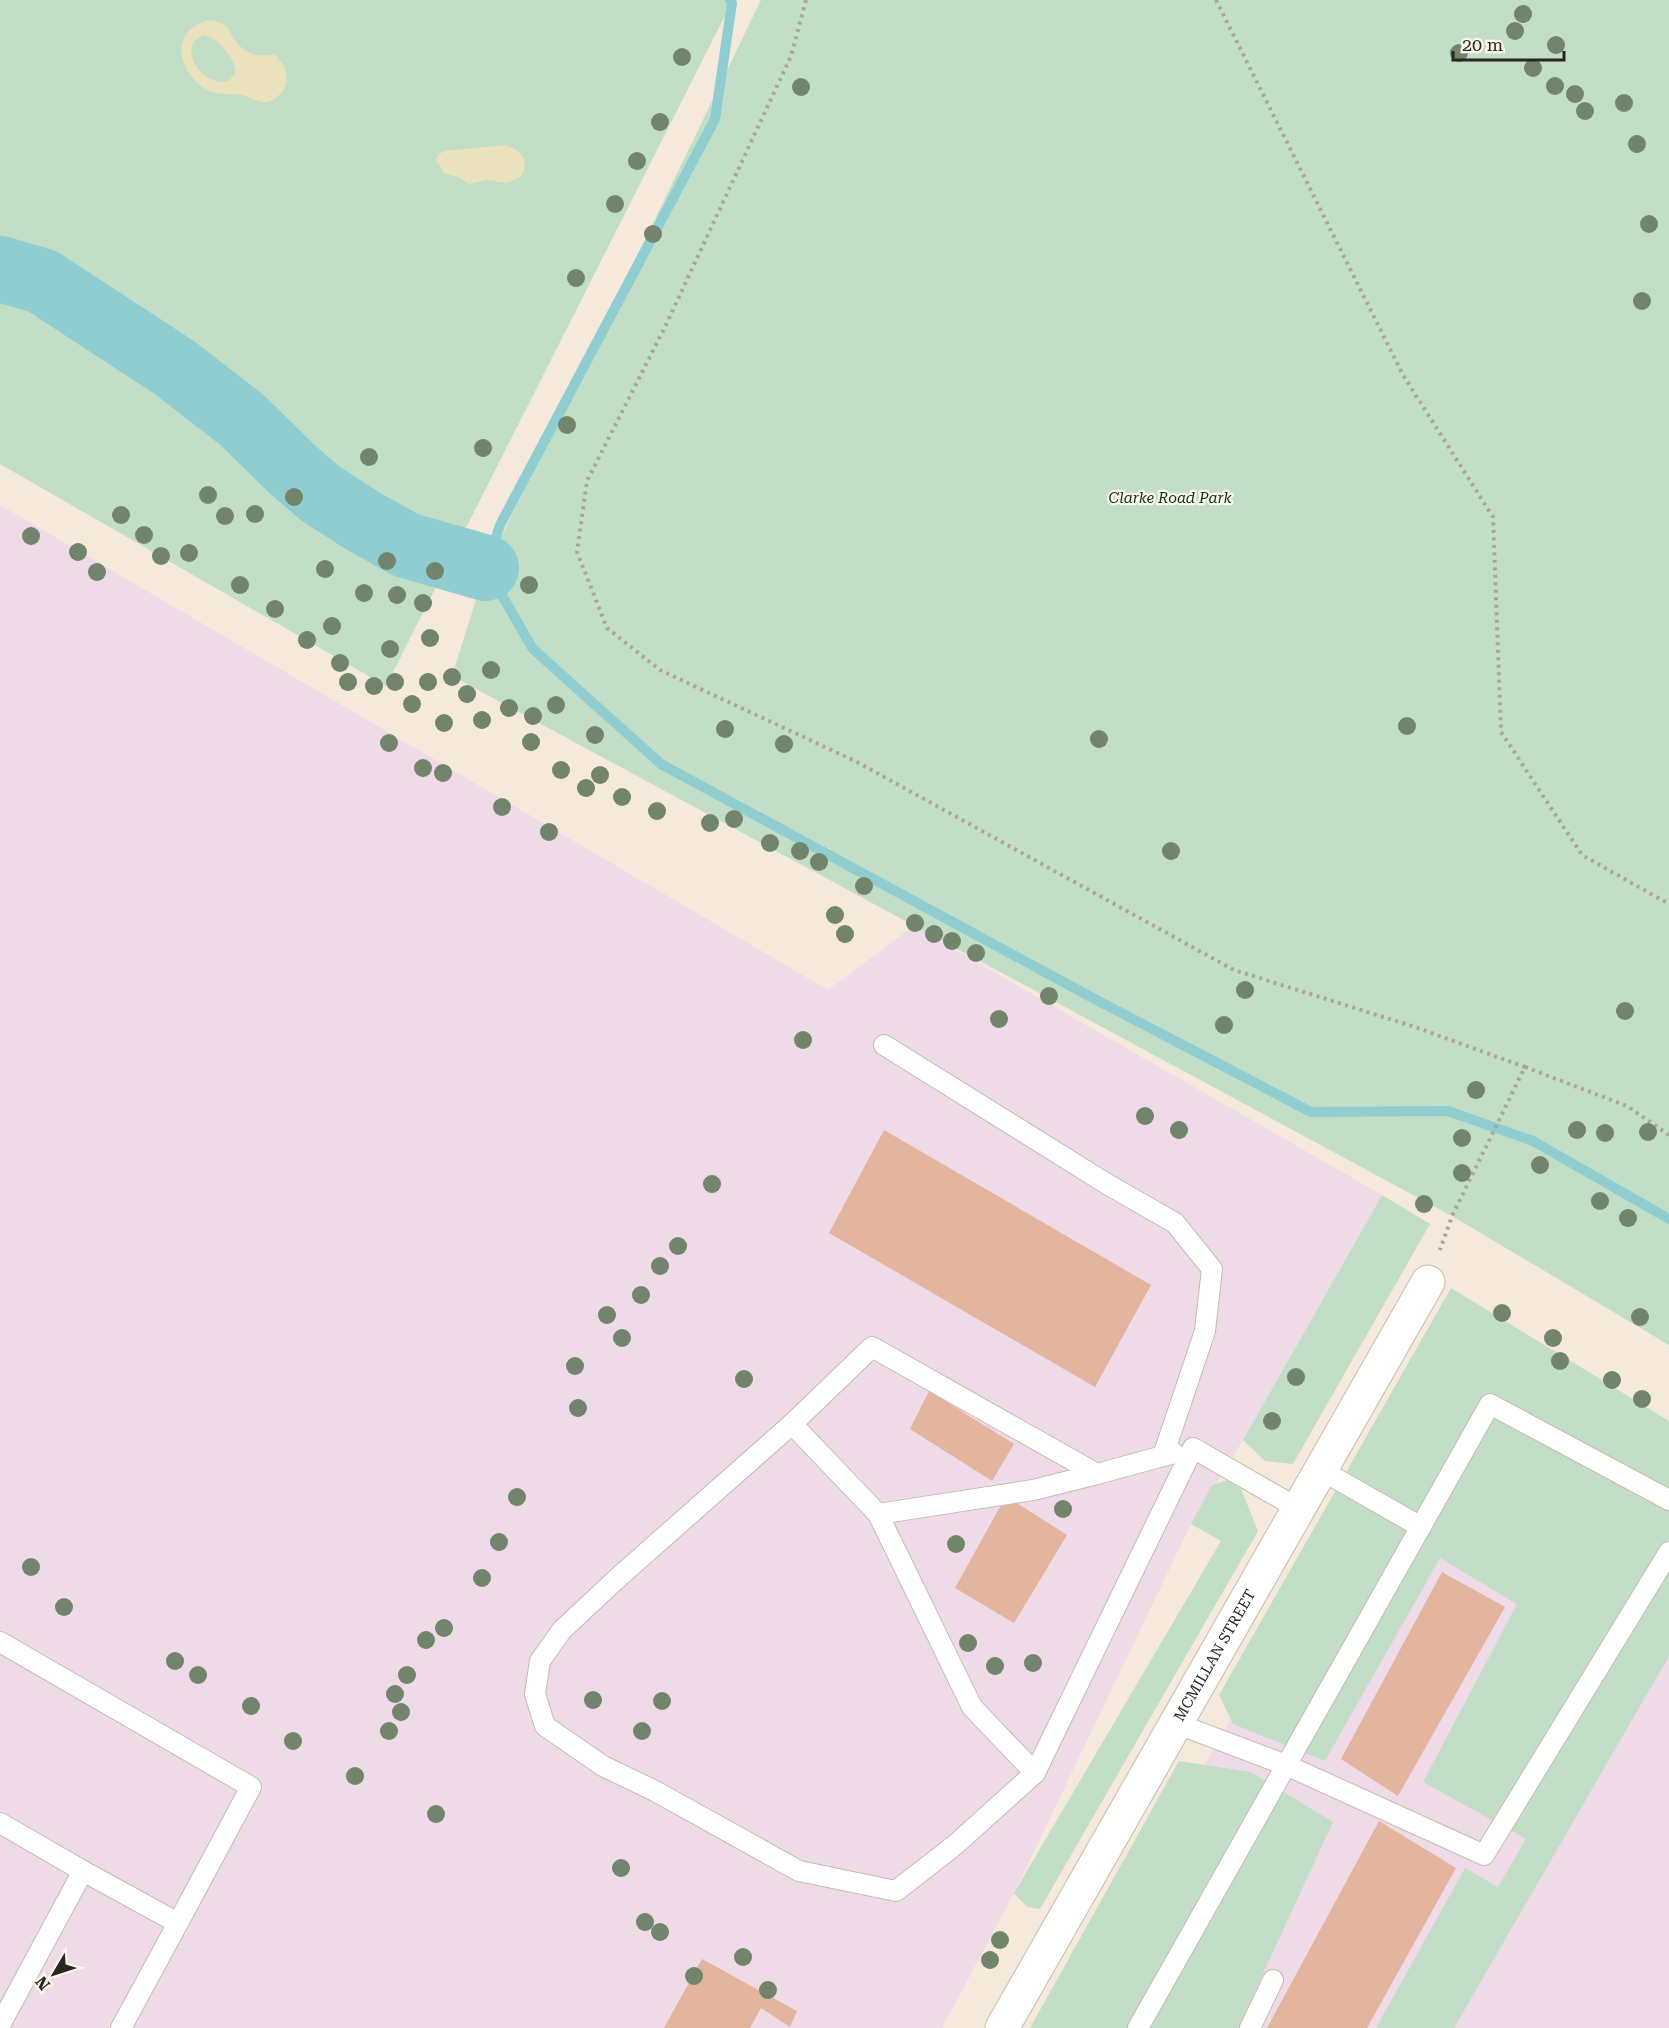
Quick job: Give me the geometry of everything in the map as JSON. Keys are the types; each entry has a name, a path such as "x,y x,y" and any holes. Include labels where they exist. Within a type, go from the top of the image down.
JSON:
{"street":[{"name":"MCMILLAN STREET","path":"1002,2028 1428,1282"}],"lane":[{"path":"884,1045 1107,1184 1175,1223 1212,1269 1205,1331 1163,1456"},
{"path":"1097,1474 872,1347 792,1424 562,1630 540,1662 535,1694 545,1726 603,1766 655,1791 799,1871 896,1891 955,1845 1035,1773 1193,1448"},
{"path":"1138,2028 1490,1404 1669,1500"},
{"path":"792,1424 878,1514 972,1707 1035,1773"},
{"path":"878,1514 1033,1490 1193,1448 1299,1509"},
{"path":"1320,1470 1421,1527"},
{"path":"1175,1723 1286,1765 1484,1855 1669,1552"},
{"path":"0,1642 251,1787 121,2028"},
{"path":"0,1823 178,1923"},
{"path":"0,2025 83,1871"},
{"path":"1250,2028 1273,1980"}],"path":[{"path":"806,0 791,56 665,327 587,481 577,552 607,628 660,670 857,762 1234,970 1415,1027 1525,1067 1627,1106 1669,1135"},
{"path":"1216,0 1403,375 1493,517 1501,732 1582,855 1669,904"},
{"path":"1428,1282 1452,1216 1525,1067"}],"shaded area":[{"path":"0,505 828,990 914,926 1382,1195 1243,1440 1191,1524 1014,1893 942,2028 0,2028"},
{"path":"1467,1306 1669,1421 1669,2028 1054,2028"}],"green space":[{"path":"0,0 733,0 386,686 0,464"},
{"name":"Clarke Road Park","path":"761,0 1669,0 1669,1345 1452,1216 452,676 486,568"},
{"path":"1382,1195 1430,1224 1293,1464 1265,1461 1243,1440"},
{"path":"1451,1288 1669,1421 1669,1656 1454,2028 1376,2028 1465,1868 1498,1887 1526,1839 1423,1782 1517,1604 1440,1558 1325,1761 1233,1724 1219,1695"},
{"path":"1228,1480 1241,1489 1258,1531 1040,1909 1027,1907 1014,1893 1221,1541 1191,1524 1212,1485"},
{"path":"1179,1761 1251,1772 1333,1822 1238,2028 1030,2028"}],"sand":[{"path":"211,20 224,24 239,45 248,52 258,55 275,55 285,69 287,80 283,91 271,101 264,102 241,95 210,91 197,82 186,69 182,45 189,31","holes":["204,35 226,50 233,62 235,74 229,81 209,78 195,64 192,47 196,40"]},
{"path":"505,145 520,153 525,161 520,177 507,183 488,180 469,184 458,177 444,173 436,160 439,154 445,151"}],"building":[{"path":"884,1130 1151,1285 1095,1387 829,1233"},
{"path":"929,1391 1014,1444 992,1481 910,1429"},
{"path":"1006,1496 1067,1535 1014,1623 955,1588"},
{"path":"1442,1572 1505,1607 1398,1796 1341,1759"},
{"path":"1379,1821 1456,1868 1367,2028 1267,2028"},
{"path":"702,1959 797,2011 790,2027 761,2008 750,2028 664,2028"}],"waterway":[{"path":"730,0 732,3 715,119 500,525 486,568 533,649 661,764 1089,996 1311,1112 1448,1111 1533,1141 1669,1219"},
{"path":"0,269 42,281 175,368 242,420 321,494 363,521 406,545 486,568"}]}
